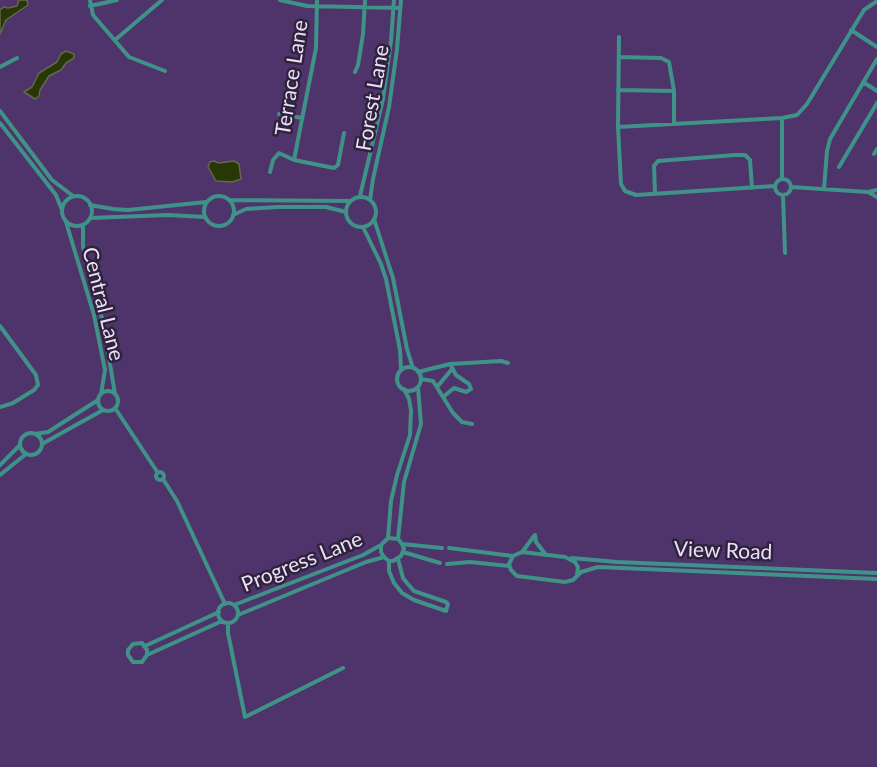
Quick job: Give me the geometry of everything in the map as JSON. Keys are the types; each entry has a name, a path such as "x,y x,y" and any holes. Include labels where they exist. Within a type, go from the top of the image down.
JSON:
{"street":[{"path":"90,0 93,15 133,60 165,71"},
{"path":"90,6 117,0"},
{"path":"115,40 162,0"},
{"path":"280,0 296,5 317,7 400,8"},
{"name":"Terrace Lane","path":"294,160 316,48 317,0"},
{"path":"355,72 358,65 365,0"},
{"name":"Forest Lane","path":"360,196 383,99 394,0"},
{"name":"Forest Lane","path":"370,200 398,49 401,0"},
{"path":"618,127 782,118 797,115 804,109 864,10 877,1"},
{"path":"851,30 877,47"},
{"path":"619,37 618,127 621,184 625,191 632,195 775,186"},
{"path":"619,57 667,60 671,66 674,91 674,124"},
{"path":"0,67 17,58"},
{"path":"824,189 830,139 877,59"},
{"path":"863,82 877,91"},
{"path":"618,90 674,91"},
{"path":"839,167 877,103"},
{"path":"0,111 52,180 73,196 83,197 90,205 92,214 90,219"},
{"path":"279,114 302,118"},
{"path":"782,118 782,179"},
{"path":"0,123 56,195 66,222 74,226 83,225 90,219 107,216 205,217"},
{"path":"270,172 273,160 279,153 294,160 334,168 338,165 344,133"},
{"path":"874,154 877,149"},
{"path":"655,194 654,166 658,160 735,155 745,155 750,160 752,188"},
{"path":"782,179 789,181 791,187 788,194 783,195 777,193 775,186 778,180 782,179"},
{"path":"791,187 868,192 877,190"},
{"path":"868,192 877,197"},
{"path":"90,205 121,210 193,204 206,202 220,195 229,200 350,201 360,196 370,200 376,209 374,219 368,226 363,227 351,223 346,212 350,201"},
{"path":"783,195 785,253"},
{"path":"62,210 64,202 73,196"},
{"path":"206,202 205,217 211,224 220,226 228,222 233,215 234,208 229,200"},
{"path":"233,215 246,209 287,207 326,207 346,212"},
{"path":"374,219 391,271 413,368"},
{"name":"Central Lane","path":"66,222 94,315 105,370 98,400"},
{"name":"Central Lane","path":"83,225 83,247 104,322 118,402 115,408"},
{"path":"363,227 386,279 400,350 400,370 397,381 409,399 411,410 410,435 391,501 388,538 381,545 381,552 389,561"},
{"path":"0,326 36,375 38,385 13,403 0,406"},
{"path":"418,372 508,363"},
{"path":"398,539 405,482 421,424 418,387 421,380 418,372 408,367 400,370"},
{"path":"437,387 451,367"},
{"path":"443,397 454,388 466,392 471,389 469,384 456,375 451,367"},
{"path":"421,380 433,381 458,418 466,424 472,424"},
{"path":"404,389 411,390 418,387"},
{"name":"Central Lane","path":"101,394 107,391 115,394"},
{"path":"0,465 20,445 23,436 28,433 35,434 51,430 98,400 103,410"},
{"path":"0,475 17,459 38,452 42,444 103,410 110,411 115,408 158,473 157,478 163,479 177,501 225,604"},
{"path":"35,434 42,444"},
{"path":"20,445 27,454"},
{"path":"450,548 513,556 522,552 535,535 536,542 546,555"},
{"path":"388,538 398,539 402,544 403,552 398,559 389,561"},
{"path":"402,544 442,548"},
{"name":"Progress Lane","path":"234,605 363,555 381,545"},
{"path":"403,552 440,563"},
{"name":"View Road","path":"522,552 617,562 877,573"},
{"path":"447,564 470,562 509,566 513,556"},
{"name":"Progress Lane","path":"238,615 366,562 384,557"},
{"path":"569,558 577,565 577,576"},
{"path":"389,561 389,571 394,583 402,593 414,600 446,610 448,604 414,591 406,583 398,559"},
{"name":"View Road","path":"509,566 518,576 565,582 573,580 588,569 598,567 877,579"},
{"path":"808,570 808,576"},
{"path":"147,655 142,643 130,646 128,655 133,662 138,663 142,662 147,655 222,621 228,623 236,620 238,615 234,605 225,604"},
{"path":"145,646 219,612 225,604"},
{"path":"219,612 222,621"},
{"path":"228,623 245,717 343,668"}],"shaded area":[{"path":"19,0 27,0 28,5 6,20 0,34 0,10 4,7 17,6"},
{"path":"66,51 74,54 74,58 61,70 49,76 39,96 35,99 24,92 32,87 39,73 57,62 61,54"},
{"path":"234,161 239,164 241,179 232,182 216,181 208,167 210,162 219,163"}]}
